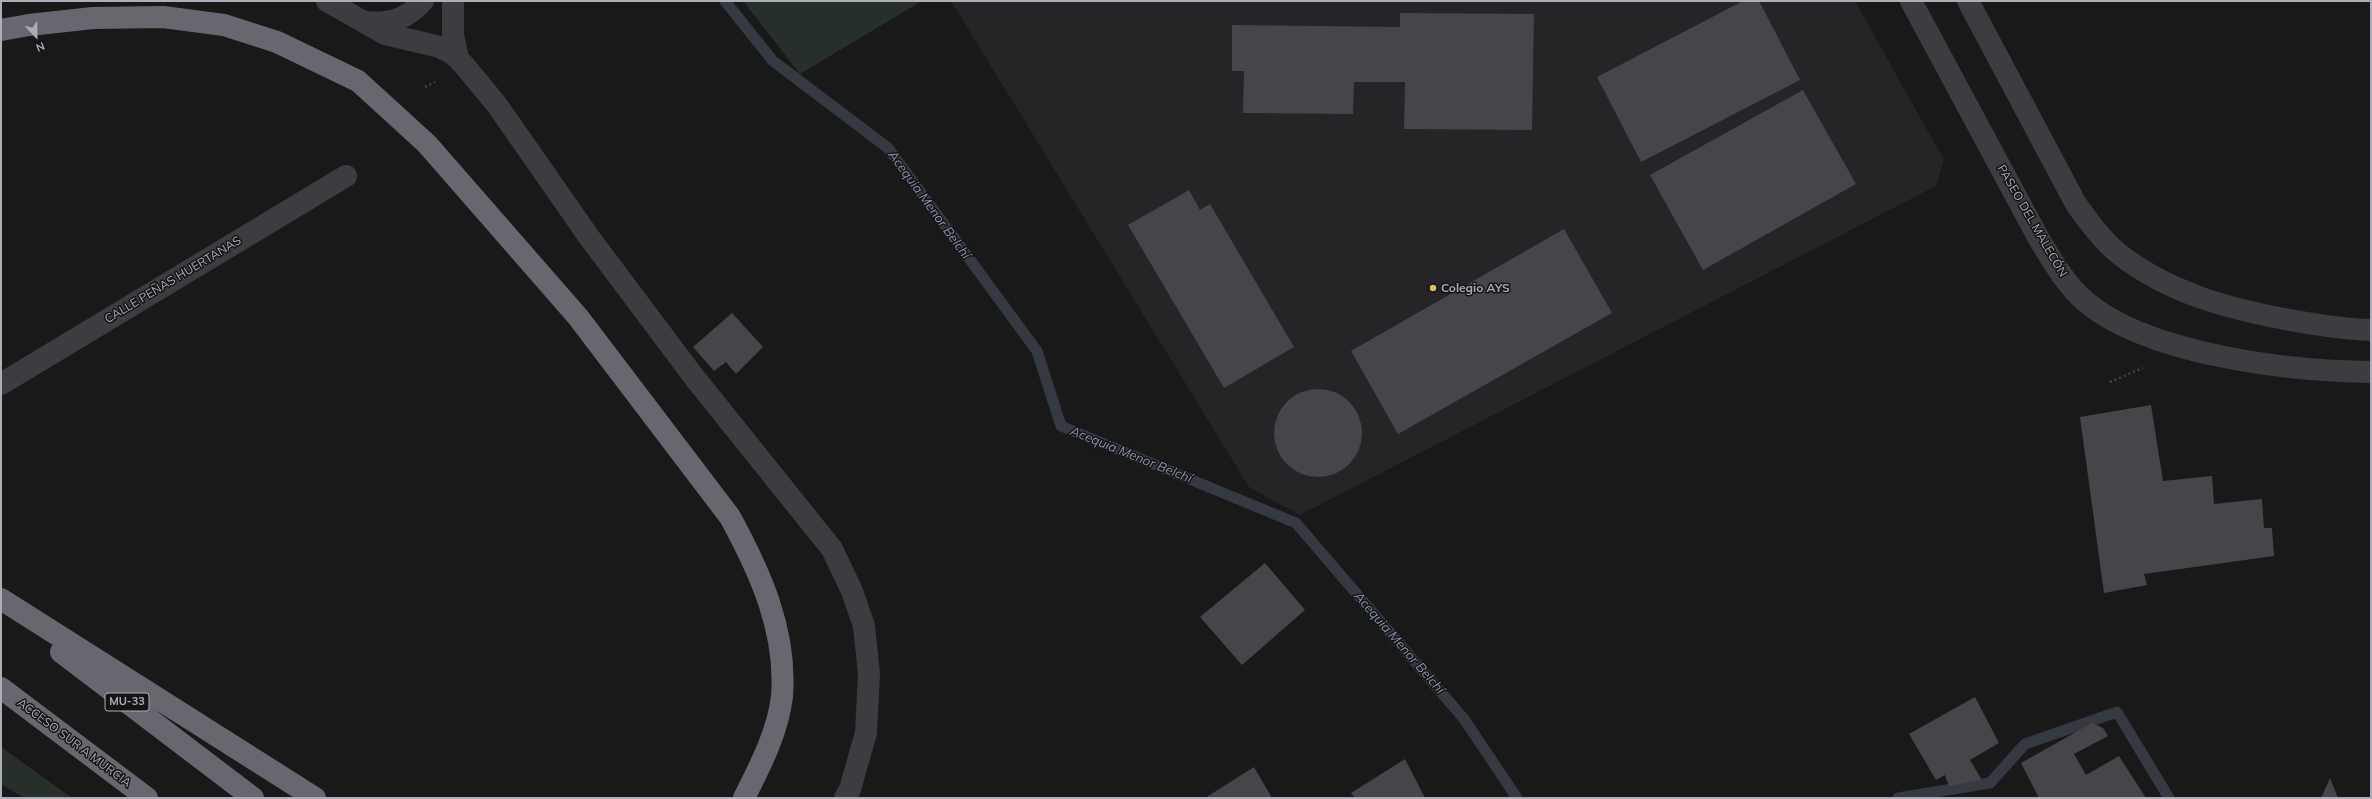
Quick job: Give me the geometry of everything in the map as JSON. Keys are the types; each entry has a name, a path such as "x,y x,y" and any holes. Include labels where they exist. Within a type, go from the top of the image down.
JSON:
{"highway":[{"path":"1,30 29,25 93,18 164,17 224,25 276,42 358,81 427,144 578,318 730,517 750,553 772,607 781,653 782,696 772,735 763,760 744,798"},
{"path":"1,599 315,798"},
{"name":"MU-33","path":"1,607 253,798"},
{"name":"ACCESO SUR A MURCIA","path":"1,688 147,798"}],"street":[{"path":"327,1 385,34 429,43 453,54 458,59 497,105 589,237 694,377 832,549 852,591 864,626 869,674 866,733 850,789 845,798"},
{"path":"360,21 383,23 399,20 407,17 423,1"},
{"path":"453,1 453,35 458,59"},
{"name":"PASEO DEL MALECÓN","path":"1911,1 2055,266 2087,302 2104,314 2142,333 2186,347 2238,359 2315,370 2371,372"},
{"path":"1968,1 2076,204 2100,235 2119,254 2156,279 2186,294 2218,304 2309,323 2371,330"},
{"name":"CALLE PEÑAS HUERTANAS","path":"1,384 346,176"}],"path":[{"path":"2110,382 2147,365"}],"shaded area":[{"path":"743,1 922,1 800,74"},
{"name":"Colegio AYS","path":"951,1 1855,1 1944,160 1936,186 1300,515 1249,487"},
{"path":"1,747 72,798 24,798 1,784"}],"building":[{"path":"1743,1 1759,1 1800,80 1641,162 1597,77"},
{"path":"1400,13 1534,14 1532,130 1404,129 1405,82 1354,82 1353,114 1243,113 1244,71 1232,71 1232,25 1400,27"},
{"path":"1803,90 1856,184 1703,270 1650,175"},
{"path":"1189,190 1200,210 1210,204 1294,347 1224,388 1128,225"},
{"path":"1564,229 1612,313 1398,434 1351,351"},
{"path":"732,313 763,347 736,374 726,362 714,371 693,347"},
{"path":"1318,389 1335,392 1343,396 1355,408 1359,416 1362,433 1359,450 1355,458 1343,470 1335,474 1318,477 1301,474 1293,470 1281,458 1277,450 1274,433 1277,416 1281,408 1293,396 1301,392"},
{"path":"2151,405 2163,481 2212,476 2214,504 2262,499 2264,528 2272,528 2274,556 2144,574 2147,585 2104,593 2080,417"},
{"path":"1265,563 1305,610 1242,665 1200,617"},
{"path":"1975,697 1999,743 1970,760 1982,780 1949,786 1945,775 1936,780 1909,734"},
{"path":"2092,723 2103,728 2108,736 2074,754 2086,775 2119,756 2146,798 2039,798 2021,763"},
{"path":"1405,759 1425,798 1355,798 1351,793"},
{"path":"1254,767 1272,798 1205,798"},
{"path":"2330,778 2338,798 2321,798"}],"waterway":[{"name":"Acequia Menor Belchí","path":"725,1 773,61 888,148 1037,351 1061,426 1296,523 1464,719 1517,798"},
{"name":"Acequia Menor Belchí","path":"1898,798 1990,783 2025,744 2117,712 2169,798"}],"place":[{"name":"Colegio AYS","path":"1433,288"}]}
